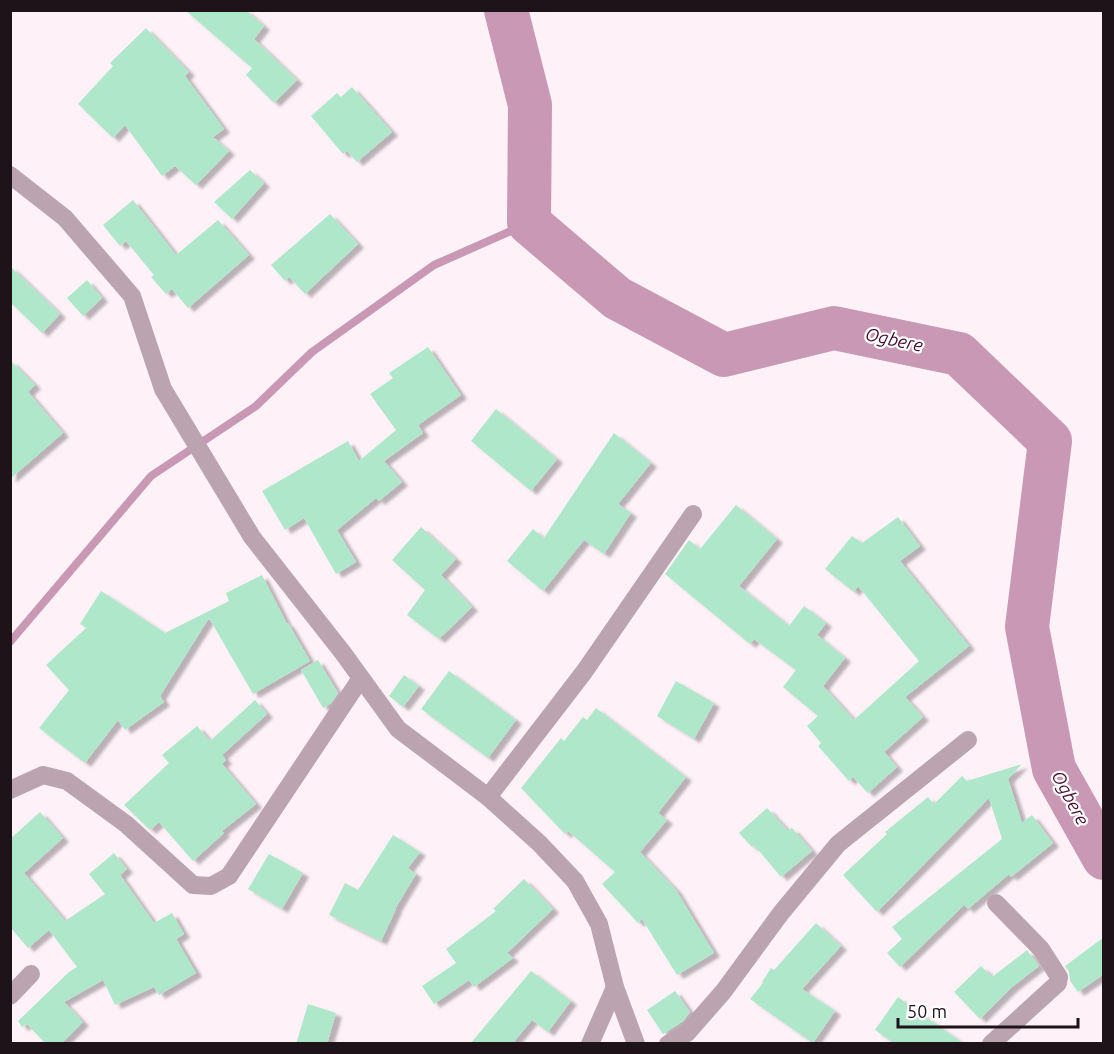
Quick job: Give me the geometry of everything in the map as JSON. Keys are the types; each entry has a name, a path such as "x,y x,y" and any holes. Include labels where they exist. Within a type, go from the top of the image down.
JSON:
{"street":[{"path":"10,175 65,218 132,296 163,389 252,537 398,729 488,797 539,843 575,881 599,924 615,987 636,1044"},
{"path":"488,797 584,672 693,514"},
{"path":"10,790 44,775 67,781 126,824 193,885 211,886 229,876 361,678"},
{"path":"668,1044 687,1034 723,992 781,913 838,844 968,740"},
{"path":"992,1044 1058,983 1059,977 1041,950 996,903"},
{"path":"10,996 31,974"},
{"path":"590,1044 615,987"}],"building":[{"path":"185,10 246,10 264,26 254,39 297,80 274,103 246,75 252,68"},
{"path":"146,28 189,72 185,76 224,129 213,137 229,151 196,185 175,166 162,176 125,125 113,138 78,104 113,66 110,63"},
{"path":"352,87 392,132 357,162 347,151 343,154 311,116 337,93 341,97"},
{"path":"250,170 264,183 232,219 214,202"},
{"path":"133,200 176,255 218,220 249,255 188,308 172,289 166,294 151,277 154,275 126,241 120,246 103,225"},
{"path":"330,214 358,244 305,294 289,277 285,281 271,265"},
{"path":"10,266 60,314 42,333 10,302"},
{"path":"87,280 102,298 83,316 67,298"},
{"path":"428,347 461,395 418,425 423,433 384,461 402,482 379,501 376,498 337,530 356,562 336,574 304,518 285,530 262,491 348,441 359,461 396,430 370,394 393,378 389,373"},
{"path":"10,360 35,385 28,392 63,433 10,479"},
{"path":"496,409 557,459 531,491 471,441"},
{"path":"614,433 651,463 618,504 631,513 604,554 584,540 543,591 507,561 533,529 544,538"},
{"path":"736,505 777,539 739,586 789,626 804,606 826,623 817,635 845,658 823,686 854,720 919,661 858,586 854,592 825,569 852,536 862,543 898,517 920,546 900,561 969,646 905,697 923,717 884,752 897,767 868,793 853,777 849,781 818,746 821,743 807,726 818,716 783,687 796,670 754,639 750,644 665,574 689,540 700,549"},
{"path":"421,527 456,559 441,575 472,607 439,639 407,615 425,590 392,560"},
{"path":"262,575 287,624 310,661 253,694 209,618 160,696 164,702 125,730 118,720 85,763 39,728 69,690 46,665 86,628 80,624 101,591 165,633 229,601 226,593"},
{"path":"318,660 338,693 331,703 323,708 301,670"},
{"path":"449,671 516,720 488,758 421,709"},
{"path":"404,675 419,686 403,707 389,696"},
{"path":"676,681 714,703 694,739 657,716"},
{"path":"255,700 267,714 222,755 226,760 222,764 256,804 222,831 224,833 193,861 159,822 150,830 124,805 169,763 162,755 197,726 210,741"},
{"path":"596,708 686,777 658,813 667,820 640,852 676,890 714,953 677,975 642,919 638,923 602,884 615,872 568,831 565,834 521,788 561,738 564,741 583,717 587,720"},
{"path":"1022,764 1008,779 1022,823 1032,815 1053,843 1011,877 1009,874 968,909 964,905 900,967 887,953 902,939 892,927 1002,839 989,798 877,912 843,875 887,834 885,832 928,797 934,804 962,776 967,781"},
{"path":"767,808 788,831 792,828 812,851 781,877 754,845 752,847 739,833"},
{"path":"40,812 63,838 24,873 65,921 105,894 89,874 114,853 127,869 120,875 154,923 172,913 184,934 176,939 196,973 159,995 154,987 115,1005 103,980 64,1002 83,1022 61,1044 46,1044 27,1024 22,1027 18,1021 77,967 49,930 28,948 10,927 10,839"},
{"path":"393,835 420,852 408,868 416,874 395,909 381,941 329,915 345,883 358,890"},
{"path":"269,854 303,873 282,909 248,889"},
{"path":"524,879 553,909 507,953 513,958 474,987 469,980 434,1004 422,986 456,963 446,949 496,911 493,909"},
{"path":"816,923 841,946 802,989 835,1011 813,1043 750,999 771,968 774,970"},
{"path":"1104,937 1104,974 1078,992 1070,981 1069,972 1065,966"},
{"path":"1027,950 1039,966 1012,987 980,1019 954,992 981,966 992,977"},
{"path":"531,971 571,1001 548,1032 532,1020 512,1044 470,1044"},
{"path":"675,991 690,1012 683,1021 663,1034 647,1010"},
{"path":"898,997 964,1044 895,1044 875,1030"},
{"path":"308,1004 336,1013 327,1044 296,1044"}],"waterway":[{"name":"Ogbere","path":"506,10 530,105 529,223 617,298 724,355 834,328 959,354 1050,441 1027,627 1054,769 1104,858"},
{"path":"10,642 151,476 256,406 312,352 434,265 529,223"}]}
